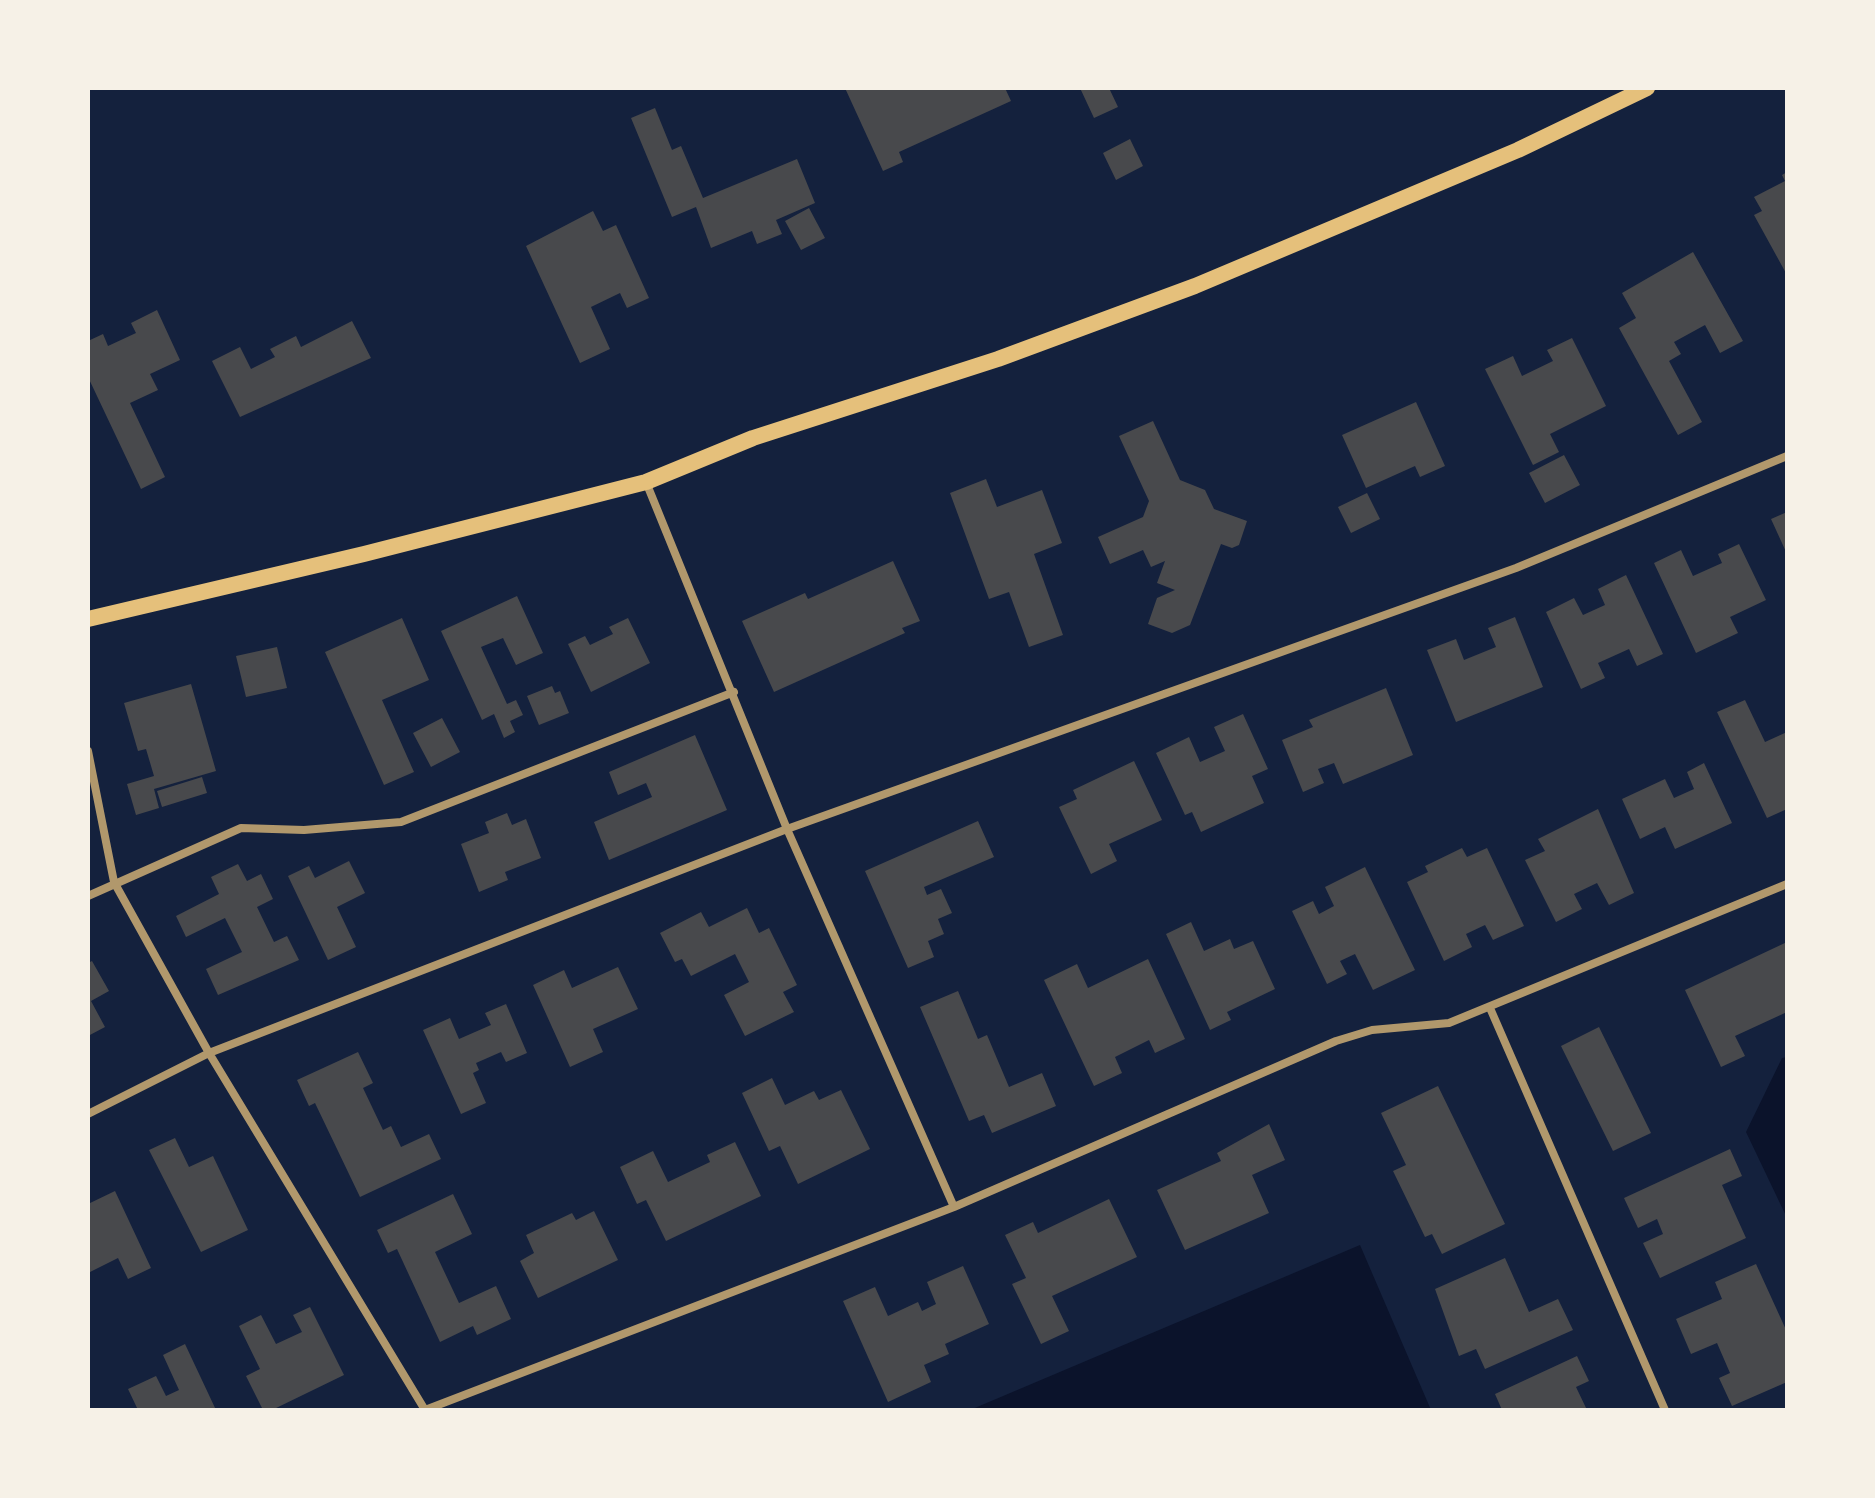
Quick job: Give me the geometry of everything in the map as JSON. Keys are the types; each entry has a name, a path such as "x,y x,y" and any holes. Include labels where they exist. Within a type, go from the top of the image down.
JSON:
{"main road":[{"path":"88,619 364,554 646,482 753,438 998,359 1195,286 1489,162 1647,88"}],"street":[{"path":"88,1114 209,1053 787,829 1516,568 1787,456"},
{"path":"646,482 734,692 787,829 954,1207"},
{"path":"88,896 241,828 304,830 401,822 734,692"},
{"path":"88,751 114,882 209,1053 425,1410 954,1207 1336,1041 1372,1030 1449,1023 1787,884"},
{"path":"1490,1008 1665,1410"}],"water":[{"path":"1787,1057 1787,1218 1746,1132 1782,1058"},
{"path":"1360,1245 1431,1410 970,1410"}],"building":[{"path":"845,88 1005,88 1011,101 899,152 903,162 883,171"},
{"path":"1080,88 1109,88 1118,107 1094,118"},
{"path":"655,108 672,150 681,146 703,198 797,159 815,203 776,220 782,234 757,244 752,231 711,248 696,207 672,217 631,118"},
{"path":"1130,139 1143,166 1116,180 1103,153"},
{"path":"1787,172 1787,275 1754,215 1762,211 1754,197 1785,181 1782,175"},
{"path":"809,208 825,238 801,250 785,221"},
{"path":"593,211 603,231 616,225 649,298 627,308 620,293 591,307 610,349 580,363 526,246"},
{"path":"1693,252 1743,341 1720,353 1705,325 1674,342 1681,354 1669,361 1702,422 1678,435 1619,328 1636,318 1622,293"},
{"path":"157,310 180,360 150,374 158,390 130,403 165,477 141,489 88,377 88,341 103,334 108,346 136,333 131,323"},
{"path":"352,321 371,358 240,417 212,361 240,347 251,369 275,357 270,349 296,336 301,347"},
{"path":"1572,338 1606,406 1550,434 1559,452 1533,465 1485,369 1513,356 1522,376 1553,361 1547,350"},
{"path":"1416,402 1445,466 1420,477 1415,466 1366,488 1342,435"},
{"path":"1153,421 1180,480 1205,490 1214,509 1247,521 1239,545 1232,548 1221,544 1190,625 1172,633 1148,624 1157,598 1175,590 1157,583 1165,561 1151,567 1143,550 1110,564 1098,537 1143,517 1149,501 1119,436"},
{"path":"1564,455 1580,485 1545,503 1529,473"},
{"path":"986,479 997,507 1042,490 1062,543 1034,554 1063,635 1029,647 1009,592 989,599 950,493"},
{"path":"1367,493 1380,519 1351,533 1338,507"},
{"path":"1787,512 1787,554 1771,519"},
{"path":"1739,544 1766,600 1730,617 1738,633 1696,653 1654,563 1681,550 1693,576 1722,563 1718,554"},
{"path":"893,561 920,621 902,628 905,633 774,692 742,621 805,593 808,599"},
{"path":"1626,575 1663,654 1637,666 1629,649 1598,663 1605,678 1581,689 1546,612 1574,598 1583,615 1605,605 1598,589"},
{"path":"517,596 543,653 516,665 503,638 481,647 507,704 516,700 523,715 510,721 515,732 504,738 494,714 482,720 441,631"},
{"path":"1515,617 1543,687 1456,722 1427,650 1456,639 1464,660 1496,647 1488,628"},
{"path":"402,618 429,680 382,700 414,772 384,785 325,652"},
{"path":"628,618 650,663 591,692 568,644 585,636 590,645 613,634 609,627"},
{"path":"277,647 287,688 246,697 236,656"},
{"path":"191,684 216,771 154,789 159,808 136,815 127,784 154,776 146,749 138,751 124,703"},
{"path":"552,686 555,693 560,691 569,713 539,725 527,696"},
{"path":"1386,688 1413,755 1343,784 1334,763 1318,769 1324,783 1303,792 1282,740 1313,727 1309,720"},
{"path":"1745,700 1765,742 1787,732 1787,809 1767,818 1717,712"},
{"path":"1243,714 1268,769 1252,776 1264,803 1201,832 1192,812 1185,815 1156,753 1189,737 1200,762 1225,751 1214,727"},
{"path":"442,718 460,752 431,767 413,733"},
{"path":"695,735 727,810 609,860 594,822 652,797 646,783 618,795 609,772"},
{"path":"1134,761 1162,820 1109,844 1117,861 1091,874 1059,807 1077,799 1073,790"},
{"path":"1704,763 1732,823 1675,849 1665,827 1640,839 1622,799 1665,779 1674,798 1694,789 1687,772"},
{"path":"202,777 207,793 162,807 157,791"},
{"path":"1598,809 1634,893 1609,905 1597,883 1574,894 1582,909 1556,922 1525,860 1545,851 1538,839"},
{"path":"507,813 512,825 526,819 541,858 505,872 508,880 479,892 461,844 489,833 485,822"},
{"path":"978,821 994,857 924,887 927,895 941,889 952,913 938,919 944,934 928,941 934,957 908,968 865,871"},
{"path":"1462,848 1467,857 1487,848 1524,926 1493,940 1485,925 1466,934 1472,947 1444,961 1407,882 1428,872 1425,866"},
{"path":"349,861 365,893 337,907 356,947 328,960 288,876 309,866 315,878"},
{"path":"238,864 247,881 261,874 273,899 257,907 274,942 287,936 299,960 218,995 206,969 242,952 225,918 186,937 176,916 219,894 211,877"},
{"path":"1365,867 1415,970 1373,990 1355,954 1340,961 1347,974 1327,984 1292,911 1313,901 1319,914 1334,906 1325,887"},
{"path":"747,908 759,933 769,928 797,985 783,992 794,1012 745,1036 724,995 749,982 735,954 691,976 682,959 675,962 660,933 701,912 709,927"},
{"path":"1191,922 1204,951 1230,939 1234,949 1253,941 1275,989 1227,1012 1231,1020 1210,1030 1166,934"},
{"path":"1787,942 1787,1012 1735,1036 1745,1056 1721,1067 1685,990"},
{"path":"1148,959 1185,1039 1155,1053 1149,1040 1115,1057 1122,1073 1094,1086 1044,980 1077,964 1088,988"},
{"path":"92,961 109,991 91,1001 105,1027 88,1036 88,963"},
{"path":"618,967 638,1009 593,1029 603,1052 570,1067 533,985 564,970 572,988"},
{"path":"958,991 978,1039 987,1035 1009,1087 1042,1073 1056,1106 992,1133 984,1115 969,1121 920,1007"},
{"path":"506,1004 527,1053 506,1062 501,1052 476,1063 479,1070 473,1073 486,1103 461,1114 423,1030 450,1018 459,1039 491,1025 485,1013"},
{"path":"1599,1027 1651,1133 1613,1151 1561,1046"},
{"path":"358,1052 373,1083 363,1088 383,1130 391,1126 401,1147 429,1134 441,1159 360,1197 315,1103 309,1106 297,1080"},
{"path":"772,1078 785,1105 814,1091 819,1100 841,1090 870,1149 798,1184 780,1146 769,1151 742,1093"},
{"path":"1438,1086 1505,1224 1442,1254 1432,1234 1425,1237 1393,1171 1406,1165 1381,1113"},
{"path":"1269,1124 1285,1160 1252,1175 1269,1213 1185,1250 1157,1190 1221,1161 1217,1153"},
{"path":"175,1138 189,1167 213,1156 248,1230 201,1252 149,1150"},
{"path":"735,1142 761,1196 666,1241 646,1200 637,1204 620,1167 653,1151 668,1182 710,1162 707,1155"},
{"path":"1730,1149 1742,1176 1722,1185 1746,1238 1660,1278 1643,1243 1663,1234 1657,1219 1638,1228 1624,1198"},
{"path":"115,1191 151,1268 128,1279 118,1258 88,1273 88,1204"},
{"path":"453,1194 472,1234 435,1252 459,1303 496,1286 511,1319 477,1335 473,1326 440,1342 397,1249 388,1253 377,1230"},
{"path":"1109,1199 1137,1257 1052,1296 1069,1331 1041,1344 1012,1284 1026,1278 1005,1235 1033,1222 1038,1233"},
{"path":"594,1211 618,1260 538,1298 520,1261 534,1253 526,1235 572,1213 576,1220"},
{"path":"1505,1258 1529,1312 1558,1299 1573,1330 1485,1369 1476,1349 1459,1356 1435,1289"},
{"path":"1756,1264 1787,1332 1787,1382 1732,1406 1719,1378 1730,1373 1717,1343 1691,1354 1676,1319 1722,1299 1715,1282"},
{"path":"963,1266 989,1324 945,1344 949,1354 924,1365 931,1382 888,1402 843,1301 875,1287 888,1316 918,1302 922,1311 936,1304 927,1282"},
{"path":"310,1307 344,1375 272,1410 263,1410 246,1376 260,1369 239,1326 261,1315 276,1344 302,1332 293,1315"},
{"path":"185,1344 216,1410 138,1410 128,1389 156,1376 166,1396 179,1390 163,1355"},
{"path":"1577,1356 1589,1381 1576,1387 1587,1410 1502,1410 1495,1394"}]}
